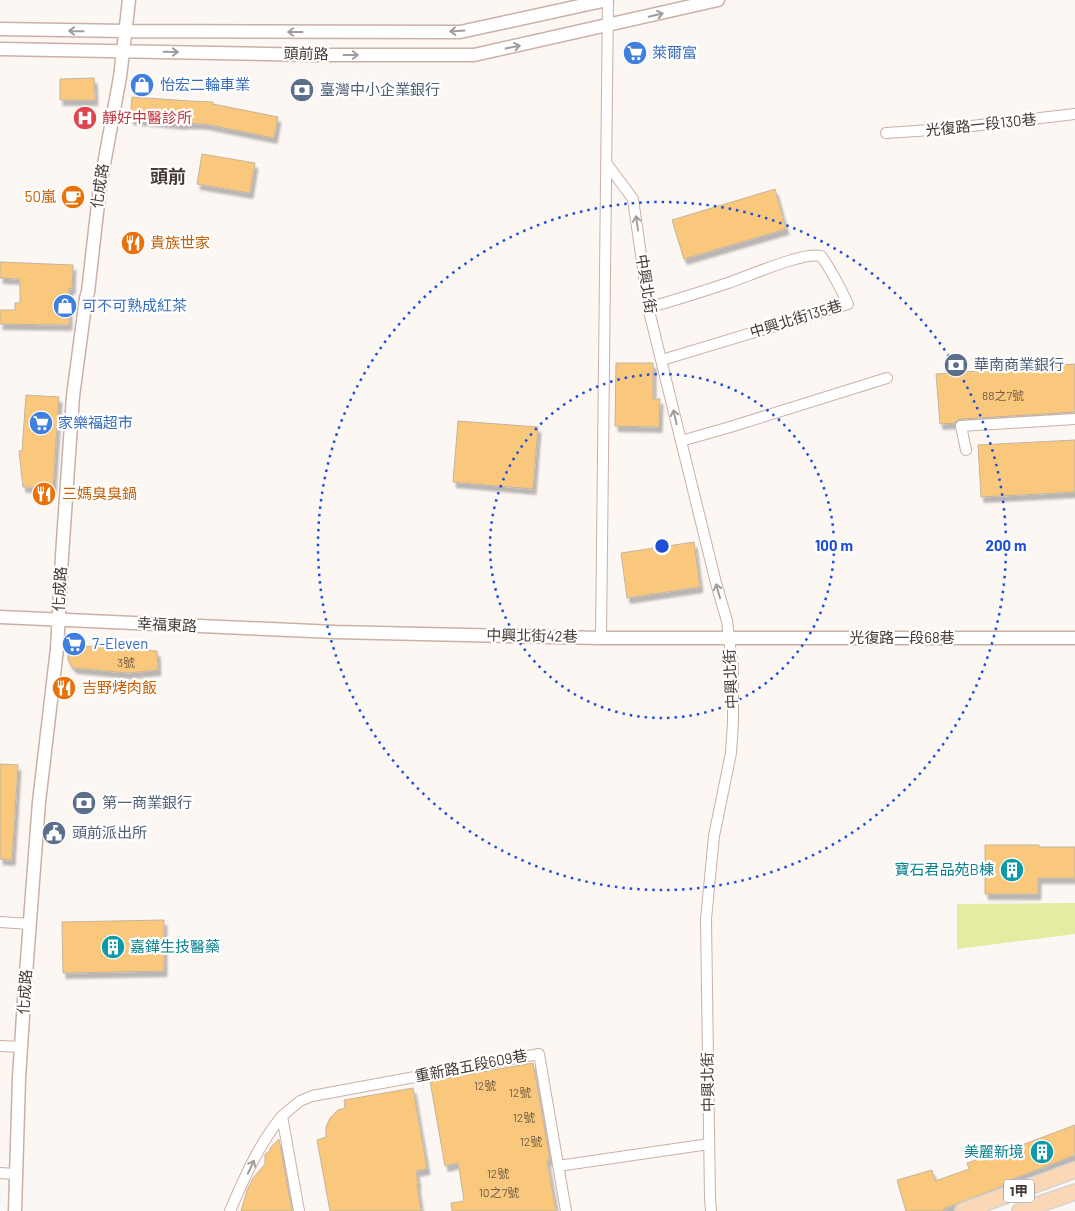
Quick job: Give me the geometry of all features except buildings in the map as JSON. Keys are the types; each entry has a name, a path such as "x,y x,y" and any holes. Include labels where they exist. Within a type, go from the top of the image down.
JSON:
{"main road":[{"name":"1甲","path":"962,1211 1075,1170"},
{"name":"1甲","path":"1020,1211 1075,1192"}],"street":[{"name":"化成路","path":"15,1211 21,1047 39,802 55,662 74,388 88,292 100,186 120,77 129,0"},
{"name":"頭前路","path":"0,29 125,32 460,32 608,0"},
{"path":"602,638 608,0"},
{"name":"頭前路","path":"0,49 327,55 474,55 718,0"},
{"name":"光復路一段130巷","path":"886,133 946,130 1075,114"},
{"name":"中興北街","path":"607,164 633,198 649,311 727,621 733,667 731,753 714,836 706,918 710,1198 712,1211"},
{"name":"中興北街135巷","path":"649,311 654,306 720,286 789,261 816,255 821,256 837,280 848,304 662,360"},
{"path":"681,441 887,378"},
{"path":"966,450 961,426 1075,418"},
{"name":"幸福東路","path":"0,617 335,632"},
{"name":"中興北街42巷","path":"335,632 729,639"},
{"name":"光復路一段68巷","path":"729,639 1075,638"},
{"path":"0,922 30,924"},
{"path":"0,1046 21,1047"},
{"name":"重新路五段609巷","path":"230,1211 260,1147 282,1116 300,1101 312,1096 538,1054 566,1211"},
{"path":"282,1116 299,1211"},
{"path":"558,1166 709,1144"},
{"path":"0,1173 15,1174"}],"green space":[{"path":"1075,903 1075,934 957,949 957,904"}],"place":[{"name":"萊爾富","path":"635,53"},
{"name":"怡宏二輪車業","path":"142,85"},
{"name":"臺灣中小企業銀行","path":"302,90"},
{"name":"靜好中醫診所","path":"85,118"},
{"name":"50嵐","path":"73,197"},
{"name":"貴族世家","path":"133,243"},
{"name":"可不可熟成紅茶","path":"65,306"},
{"name":"華南商業銀行","path":"956,365"},
{"name":"家樂福超市","path":"41,423"},
{"name":"三媽臭臭鍋","path":"44,494"},
{"name":"7-Eleven","path":"74,644"},
{"name":"吉野烤肉飯","path":"64,688"},
{"name":"第一商業銀行","path":"84,803"},
{"name":"頭前派出所","path":"54,833"},
{"name":"寶石君品苑B棟","path":"1012,870"},
{"name":"嘉鏵生技醫藥","path":"113,947"},
{"name":"美麗新境","path":"1042,1152"}],"district":[{"name":"頭前","path":"168,177"}]}
